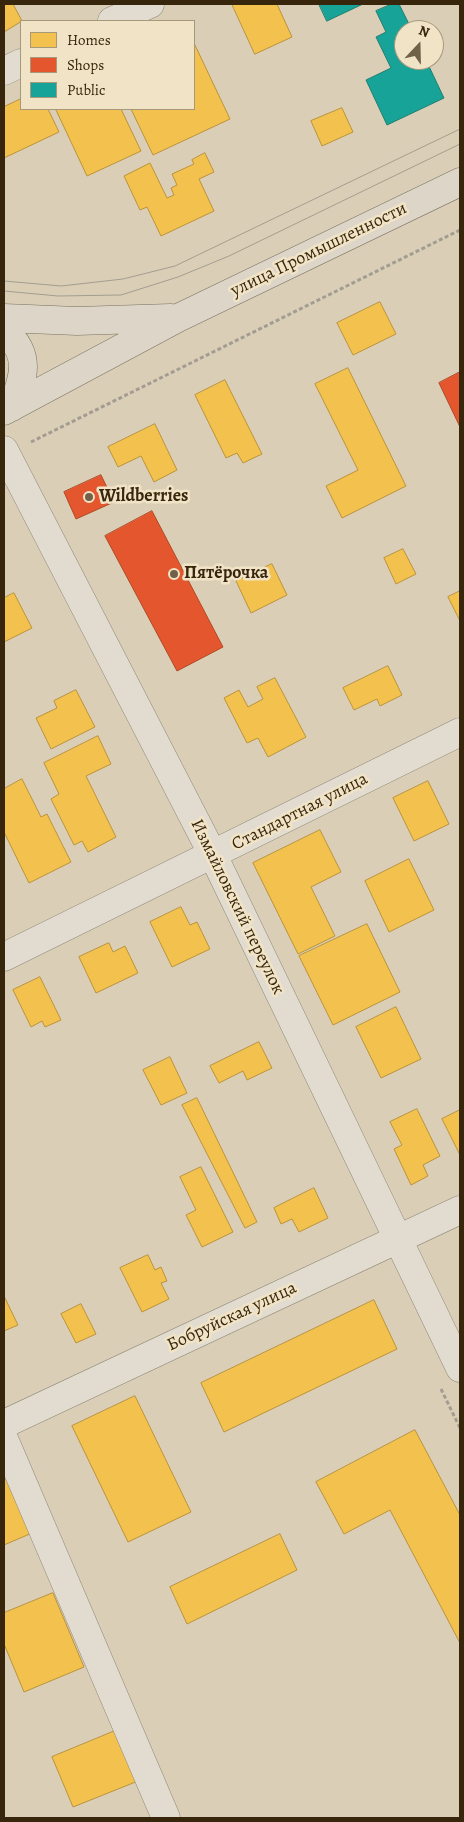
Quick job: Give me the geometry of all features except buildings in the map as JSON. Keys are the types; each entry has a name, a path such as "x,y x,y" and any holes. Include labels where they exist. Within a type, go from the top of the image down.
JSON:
{"main road":[{"name":"улица Промышленности","path":"8,409 178,318 460,182"},
{"name":"улица Промышленности","path":"4,318 77,321 178,318"},
{"path":"4,331 19,347 23,360 24,378 8,409"}],"street":[{"path":"114,20 150,4"},
{"path":"4,71 20,63"},
{"name":"Измайловский переулок","path":"5,453 213,855 460,1368"},
{"name":"Стандартная улица","path":"4,957 460,732"},
{"name":"Бобруйская улица","path":"4,1424 460,1210"},
{"path":"4,1439 166,1818"}],"path":[{"path":"5,453 460,230"}],"tram line":[{"path":"4,281 61,286 123,279 175,266 460,129"},
{"path":"4,291 58,296 121,295 178,277 229,256 460,144"}],"place":[{"name":"Wildberries","path":"89,497"},
{"name":"Пятёрочка","path":"174,574"}]}
